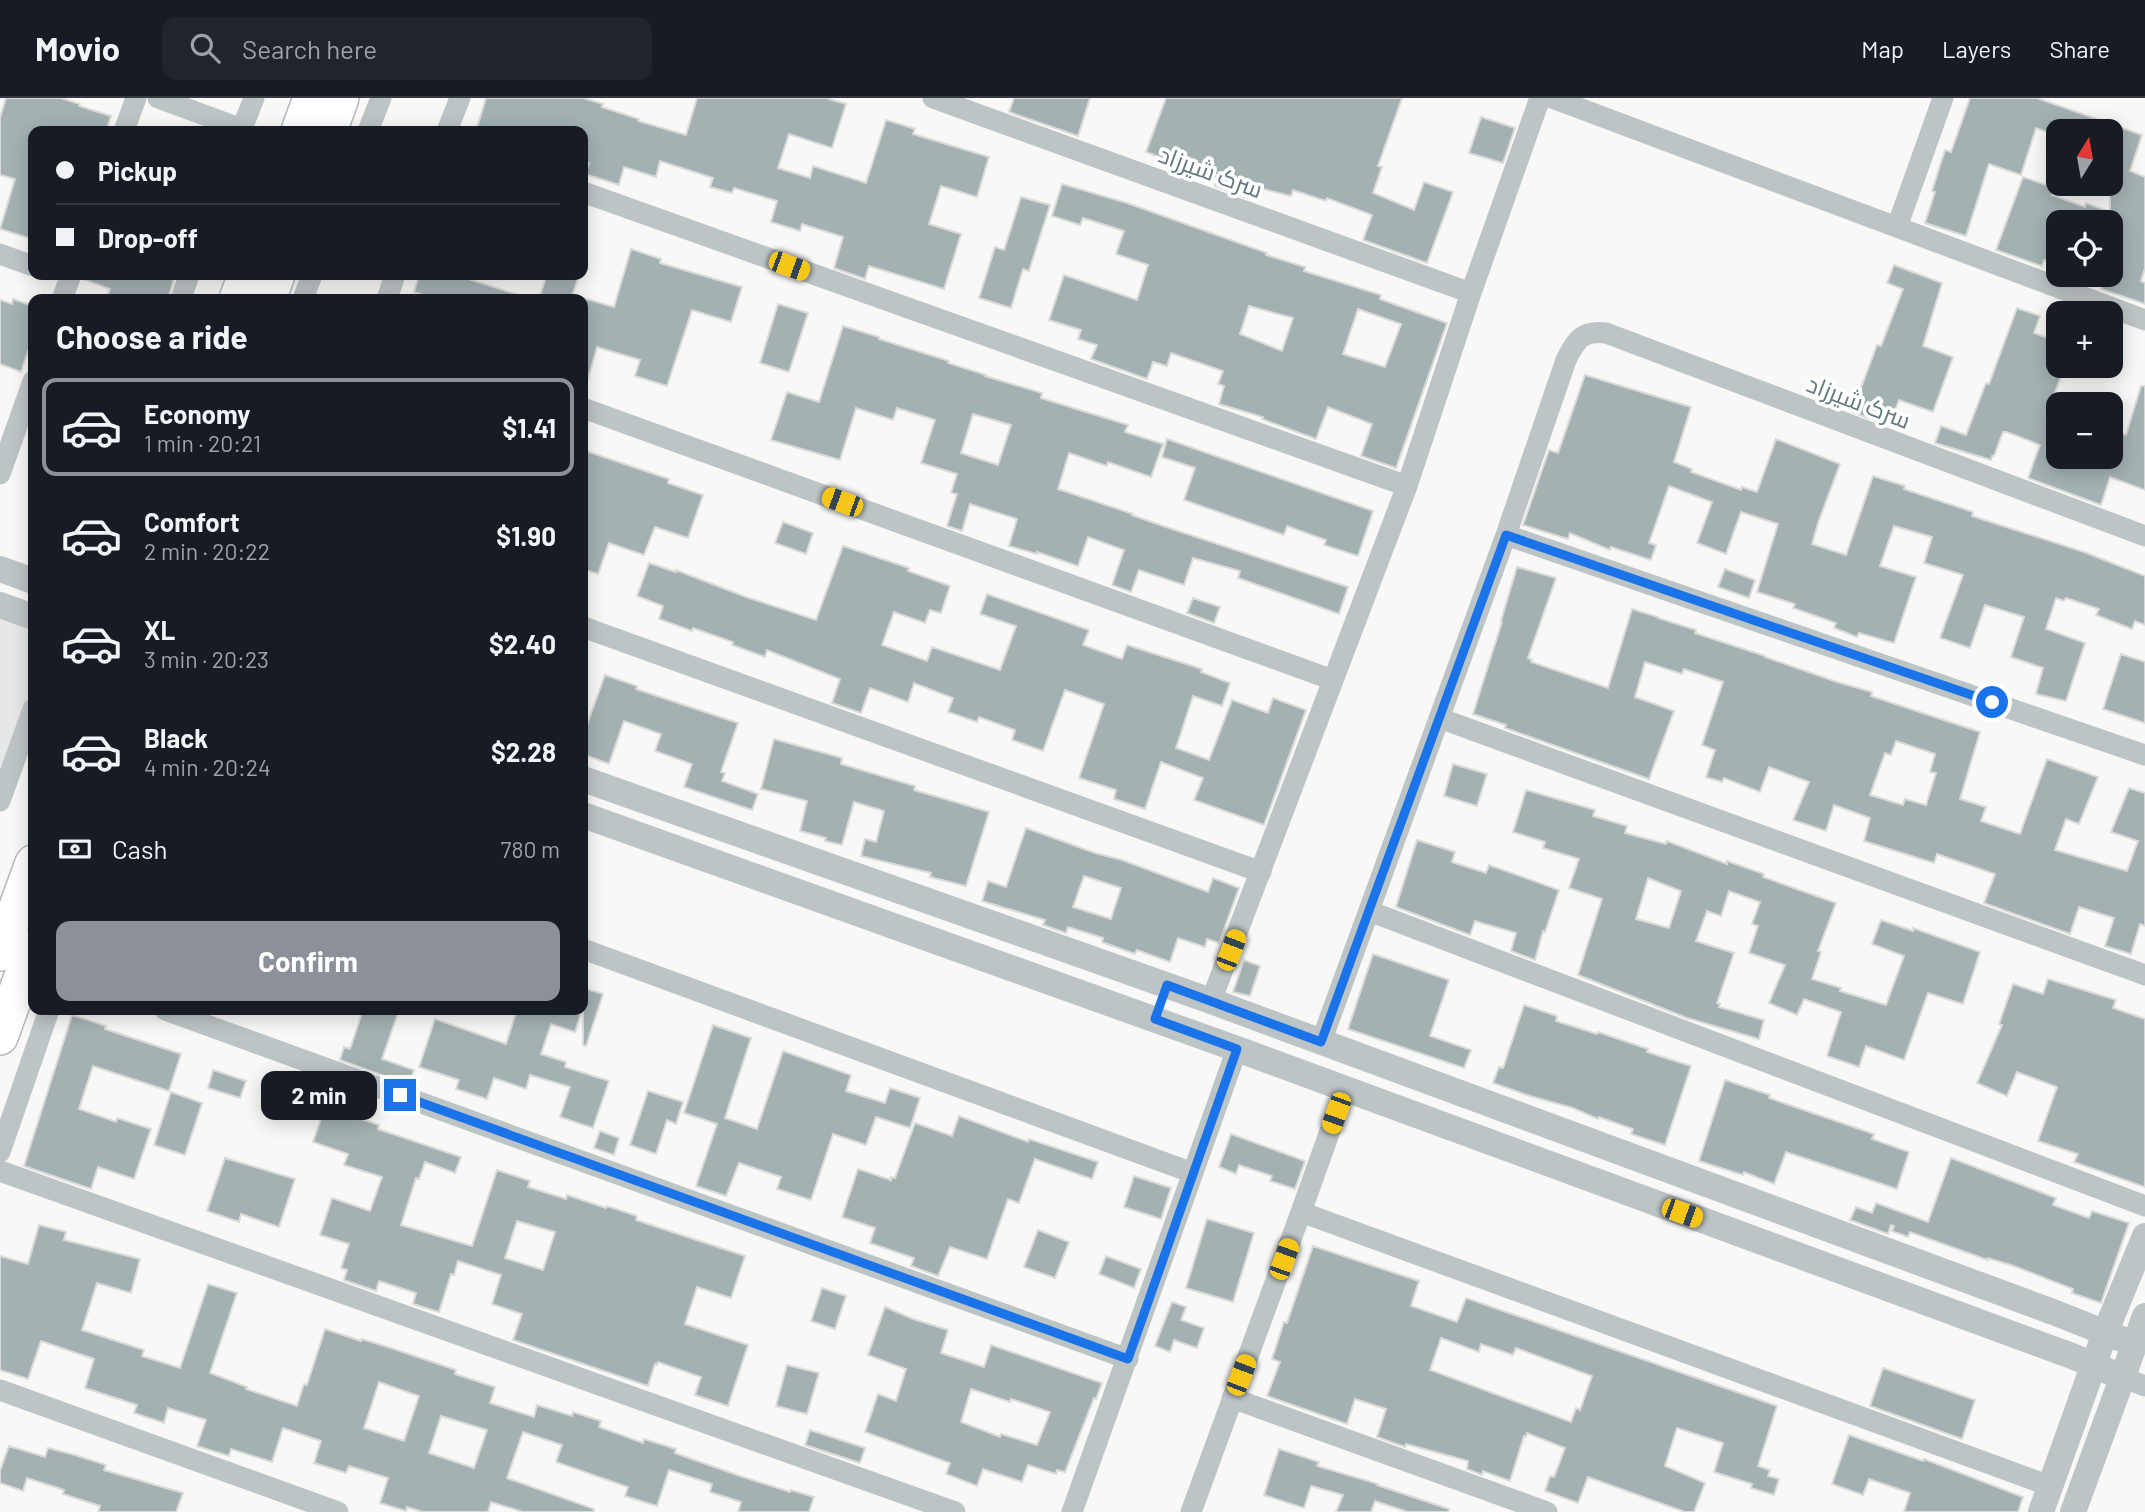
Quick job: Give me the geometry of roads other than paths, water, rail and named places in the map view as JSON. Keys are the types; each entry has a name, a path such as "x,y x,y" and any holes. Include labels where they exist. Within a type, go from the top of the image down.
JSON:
{"highway":[{"path":"301,126 311,98"},
{"path":"331,126 341,98"},
{"path":"0,953 28,877"},
{"path":"0,1037 28,960"}],"street":[{"path":"126,126 136,98"},
{"path":"158,98 232,126"},
{"path":"244,126 254,98"},
{"path":"370,126 381,98"},
{"path":"449,126 460,98"},
{"name":"سرک شیرزاد","path":"933,98 1471,293"},
{"path":"1211,1001 1407,486 1540,98"},
{"path":"1552,98 2145,320"},
{"path":"1896,227 1943,98"},
{"path":"588,194 1407,486"},
{"path":"0,254 28,264"},
{"name":"سرک شیرزاد","path":"1506,535 1566,360 1581,336 1593,331 1606,333 2145,536"},
{"path":"1,468 28,395"},
{"path":"588,410 1333,680"},
{"path":"1321,1042 1506,535 2145,755"},
{"path":"0,569 28,579"},
{"path":"0,605 28,615"},
{"path":"588,629 1261,872"},
{"path":"1439,718 2145,975"},
{"path":"0,801 28,723"},
{"path":"588,781 1211,1001 2140,1346"},
{"path":"588,818 1345,1088 2072,1356 2133,1381"},
{"path":"1369,911 2145,1206"},
{"path":"588,951 1193,1172"},
{"path":"1155,1019 1167,985"},
{"path":"0,1153 47,1015"},
{"path":"180,1015 1128,1359"},
{"path":"1072,1512 1237,1049"},
{"path":"1191,1512 1345,1088"},
{"path":"0,1171 956,1512"},
{"path":"1301,1212 2050,1486"},
{"path":"2041,1512 2105,1332 2145,1236"},
{"path":"2073,1512 2133,1381 2145,1316"},
{"path":"0,1390 338,1512"},
{"path":"1232,1398 1547,1512"}]}
